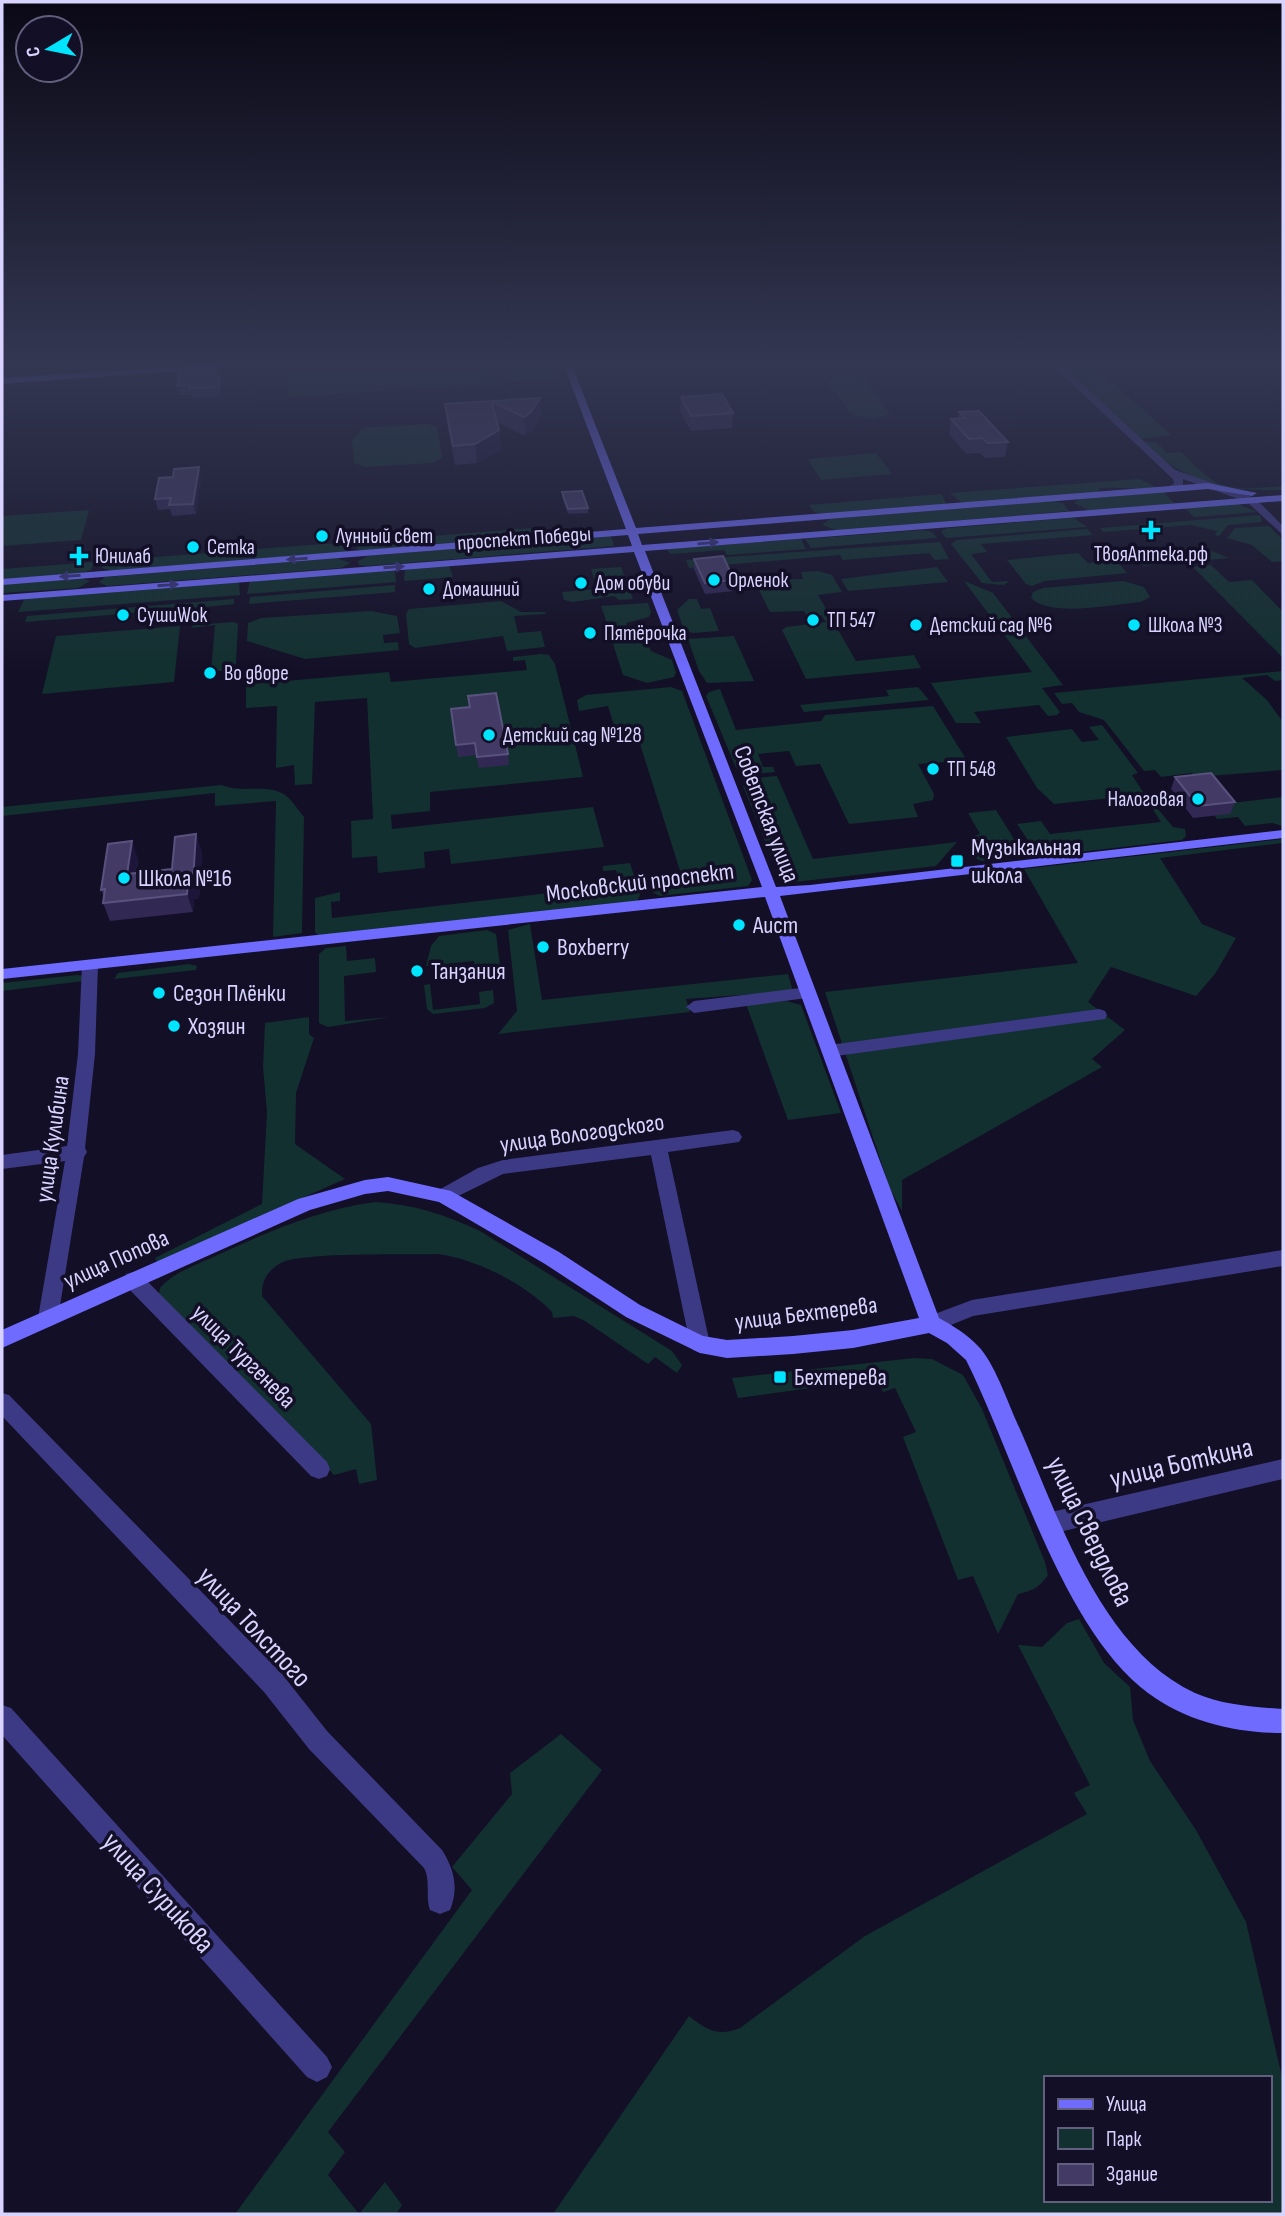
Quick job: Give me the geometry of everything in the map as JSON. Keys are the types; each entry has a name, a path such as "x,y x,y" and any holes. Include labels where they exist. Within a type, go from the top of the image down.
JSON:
{"main road":[{"name":"Советская улица","path":"608,466 771,892 931,1324"},
{"name":"проспект Победы","path":"2,582 1171,489 1213,488 1283,495"},
{"path":"1213,488 1226,496 1224,502"},
{"name":"проспект Победы","path":"1251,500 1270,494"},
{"name":"проспект Победы","path":"2,598 1079,514 1283,495"},
{"path":"1064,498 1079,514"},
{"path":"811,518 821,534"},
{"path":"354,554 355,570"},
{"path":"93,591 97,574"},
{"name":"Московский проспект","path":"2,974 739,893 821,889 1283,834"},
{"name":"улица Бехтерева","path":"251,1227 305,1204 365,1187 388,1184 444,1196 552,1258 633,1311 700,1344 727,1349 781,1346 853,1339 931,1324"},
{"name":"улица Попова","path":"2,1339 251,1227"},
{"name":"улица Свердлова","path":"931,1324 954,1337 973,1354 1082,1591 1122,1652 1155,1683 1204,1710 1251,1721 1283,1721"}],"street":[{"path":"1166,466 1181,482 1171,489"},
{"path":"1172,472 1213,488"},
{"name":"проспект Победы","path":"1213,488 1251,500"},
{"path":"1251,500 1283,532"},
{"name":"улица Кулибина","path":"48,1318 78,1152 90,1034 90,965"},
{"path":"694,1007 808,993"},
{"path":"830,1051 1098,1016"},
{"name":"улица Вологодского","path":"444,1196 484,1173 503,1167 733,1137"},
{"path":"657,1147 700,1344"},
{"path":"2,1162 78,1152"},
{"name":"улица Бехтерева","path":"931,1324 972,1308 1283,1258"},
{"name":"улица Тургенева","path":"133,1280 319,1469"},
{"name":"улица Толстого","path":"2,1402 273,1683 318,1740 433,1859 441,1872 440,1900"},
{"name":"улица Боткина","path":"1051,1523 1283,1469"},
{"name":"улица Сурикова","path":"2,1717 317,2067"}],"green space":[{"path":"812,466 886,466 892,474 821,480"},
{"path":"1197,466 1216,482 1231,487 1283,486 1283,490 1243,489 1224,486 1207,482 1174,467"},
{"path":"1139,479 1158,488 1100,488 1097,493 962,503 950,493"},
{"path":"1163,492 1175,504 1090,511 1074,503 1079,499"},
{"path":"942,494 946,504 825,514 814,512 809,505"},
{"path":"1052,501 1063,503 1069,511 839,531 822,525 830,519"},
{"path":"1238,504 1257,512 1194,517 1185,508"},
{"path":"89,510 81,540 2,546 2,516"},
{"path":"1260,515 1262,522 1228,525 1219,536 1215,535 1217,531 1191,525 1103,532 1100,528"},
{"path":"1074,518 1087,527 946,538 941,531 948,528"},
{"path":"1269,526 1283,540 1283,561 1272,562 1252,545 1227,538 1235,528"},
{"path":"544,527 543,536 362,551 357,549 356,542"},
{"path":"1087,529 1093,535 981,544 987,552 971,554 992,582 1009,581 1004,585 982,583 951,544 957,540"},
{"path":"923,530 932,532 937,538 811,548 805,539"},
{"path":"611,536 614,546 368,566 359,565 358,561 368,556"},
{"path":"801,539 806,549 727,555 724,550 671,554 666,549"},
{"path":"349,542 347,552 114,571 102,568 104,561"},
{"path":"940,542 949,559 935,560 929,553 843,560 840,555 689,568 686,560"},
{"path":"1202,547 1229,558 1144,566 1131,560 1172,549"},
{"path":"1078,553 1088,563 1117,561 1127,573 1045,581 1032,586 1026,584 1007,560"},
{"path":"337,558 350,563 341,568 107,586 99,582 105,577"},
{"path":"94,562 91,570 82,573 2,580 2,569"},
{"path":"1211,565 1229,582 1252,580 1283,612 1283,658 1193,567"},
{"path":"449,566 453,577 404,581 405,569"},
{"path":"621,567 633,599 619,600 614,596 573,602 564,600 562,592 597,589 591,569"},
{"path":"937,567 948,582 848,591 841,579"},
{"path":"391,570 395,572 396,582 247,594 250,581"},
{"path":"818,571 832,575 842,592 818,595 856,661 914,655 921,668 806,679 782,630 786,627 826,622 821,615 807,616 804,611 770,612 758,588 764,580 803,579 801,572"},
{"path":"81,578 90,581 78,588 2,593 2,584"},
{"path":"964,581 993,593 1063,685 1042,688 1060,712 1057,715 1048,716 1039,705 974,712 981,723 956,723 931,683 1032,672"},
{"path":"1123,581 1144,587 1150,597 1141,602 1067,609 1040,604 1031,598 1033,592 1043,588"},
{"path":"239,582 240,595 18,612 25,598"},
{"path":"395,585 395,592 249,604 250,597"},
{"path":"234,599 234,604 216,606 25,622 27,616"},
{"path":"689,599 697,599 701,609 710,608 719,631 693,633 684,630 677,610"},
{"path":"501,601 521,612 546,612 514,616 518,633 541,631 545,647 507,651 503,636 415,648 409,644 406,614 409,609"},
{"path":"648,603 651,612 649,617 626,623 627,627 609,629 601,606"},
{"path":"371,611 397,616 400,633 383,635 384,643 398,642 399,650 305,659 247,641 248,623 261,618"},
{"path":"238,624 236,664 225,671 211,671 215,625 192,628 193,625"},
{"path":"180,626 174,682 42,694 56,636"},
{"path":"636,632 645,636 651,651 672,660 676,673 674,677 647,683 623,675 610,635"},
{"path":"734,636 754,681 707,683 699,671 688,639"},
{"path":"549,655 555,664 583,777 430,792 430,811 391,815 392,829 593,807 604,847 451,864 449,849 424,852 425,868 378,873 377,856 352,858 351,821 373,819 367,698 315,702 312,784 295,785 294,765 276,768 277,706 246,708 246,675 251,674 251,684 389,672 391,682 527,670 525,660 513,661 513,657"},
{"path":"1283,671 1283,680 1275,681 1267,675 1242,678 1267,700 1283,722 1283,770 1196,777 1192,773 1161,777 1155,770 1144,771 1104,720 1079,712 1072,703 1062,704 1054,693"},
{"path":"671,687 682,691 752,880 748,886 660,896 652,892 649,882 682,877 640,744 620,745 608,706 579,711 577,700 586,695"},
{"path":"918,687 929,700 804,712 800,705 889,696 886,690"},
{"path":"720,689 736,730 821,721 825,715 933,706 971,767 949,770 944,762 918,764 934,794 933,800 913,804 918,817 849,824 820,764 796,766 789,751 758,754 763,767 773,767 775,772 753,774 736,768 706,696 709,692"},
{"path":"1102,725 1138,773 1132,775 1143,792 1139,795 1054,804 1037,788 1006,737 1072,729 1082,742 1099,740 1089,727"},
{"path":"777,776 813,859 957,842 936,866 786,883 781,881 743,786 755,778"},
{"path":"222,785 238,789 278,791 288,797 304,817 302,933 273,937 276,801 215,806 215,793 2,816 2,807"},
{"path":"1283,797 1283,826 1272,823 1245,826 1238,817 1217,819 1215,816 1223,804"},
{"path":"1152,808 1157,808 1173,827 1185,829 1186,836 1182,840 1046,856 1036,852 1017,824 1041,821 1050,834 1161,822"},
{"path":"996,810 1022,852 1020,856 982,861 977,859 970,846 976,840 973,836 980,834 968,813"},
{"path":"1283,839 1283,843 1160,858 1202,924 1236,938 1215,974 1196,996 1111,967 1088,1002 1125,1030 1092,1059 1102,1067 902,1180 902,1211 890,1189 825,992 1078,963 1024,869"},
{"path":"630,863 640,895 637,901 321,938 315,932 315,898 340,892 340,901 331,902 332,918 620,885 616,870 603,871 603,866"},
{"path":"530,924 542,1000 788,974 793,991 686,999 690,1012 498,1034 517,1011 508,930"},
{"path":"487,930 496,934 501,973 490,974 488,965 475,967 474,961 426,966 431,946 439,936"},
{"path":"346,946 347,961 375,958 376,972 344,976 345,1021 391,1017 328,1027 319,1023 319,954 326,948"},
{"path":"189,964 197,966 196,970 114,979 118,973"},
{"path":"85,976 84,981 2,991 2,983"},
{"path":"430,984 433,1010 480,1004 479,992 493,990 494,1003 485,1008 433,1014 427,1009 424,985"},
{"path":"787,1001 801,1005 841,1113 788,1120 746,1004"},
{"path":"309,1017 309,1034 314,1038 296,1093 295,1144 345,1179 157,1262 155,1258 262,1204 267,1112 263,1067 265,1023"},
{"path":"375,1202 429,1211 480,1231 672,1351 682,1365 677,1373 655,1357 648,1364 585,1321 574,1316 553,1318 552,1312 515,1283 454,1257 439,1254 358,1255 313,1257 283,1262 266,1276 262,1296 371,1424 377,1480 359,1484 356,1469 334,1475 159,1294 160,1288 177,1274 251,1240 311,1217"},
{"path":"914,1358 932,1359 963,1375 982,1409 1045,1562 1048,1575 1035,1588 1018,1594 998,1634 973,1576 958,1580 903,1437 916,1432 895,1388 883,1392 877,1379 738,1398 732,1378"},
{"path":"1079,1619 1104,1663 1130,1687 1133,1720 1150,1761 1196,1830 1246,1922 1283,2081 1283,2214 553,2214 689,2016 713,2031 726,2032 740,2028 865,1936 1087,1814 1074,1793 1090,1785 1018,1645 1042,1647 1067,1623"},
{"path":"561,1734 602,1770 328,2132 345,2152 328,2175 359,2214 235,2214 472,1890 452,1867 512,1794 510,1773"},
{"path":"385,2182 402,2205 396,2214 359,2214"}],"building":[{"path":"199,467 193,504 169,505 171,498 155,499 159,478 173,477 174,469"},
{"path":"582,491 588,508 568,509 562,492"},
{"path":"723,556 734,580 705,583 694,559"},
{"path":"496,693 508,754 477,757 475,743 456,745 451,709 470,707 468,696"},
{"path":"1211,773 1235,802 1198,806 1175,777"},
{"path":"196,834 193,880 188,881 187,894 103,903 105,889 101,890 108,844 132,841 127,874 172,869 175,837"}],"place":[{"name":"ТвояАптека.рф","path":"1151,530"},
{"name":"Лунный свет","path":"322,536"},
{"name":"Сетка","path":"193,547"},
{"name":"Юнилаб","path":"79,556"},
{"name":"Орленок","path":"714,580"},
{"name":"Дом обуви","path":"581,583"},
{"name":"Домашний","path":"429,589"},
{"name":"СушиWok","path":"123,615"},
{"name":"ТП 547","path":"813,620"},
{"name":"Детский сад №6","path":"916,625"},
{"name":"Школа №3","path":"1134,625"},
{"name":"Пятёрочка","path":"590,633"},
{"name":"Во дворе","path":"210,673"},
{"name":"Детский сад №128","path":"489,735"},
{"name":"ТП 548","path":"933,769"},
{"name":"Налоговая","path":"1198,799"},
{"name":"Музыкальная школа","path":"957,861"},
{"name":"Школа №16","path":"124,878"},
{"name":"Аист","path":"739,925"},
{"name":"Boxberry","path":"543,947"},
{"name":"Танзания","path":"417,971"},
{"name":"Сезон Плёнки","path":"159,993"},
{"name":"Хозяин","path":"174,1026"},
{"name":"Бехтерева","path":"780,1377"}]}
